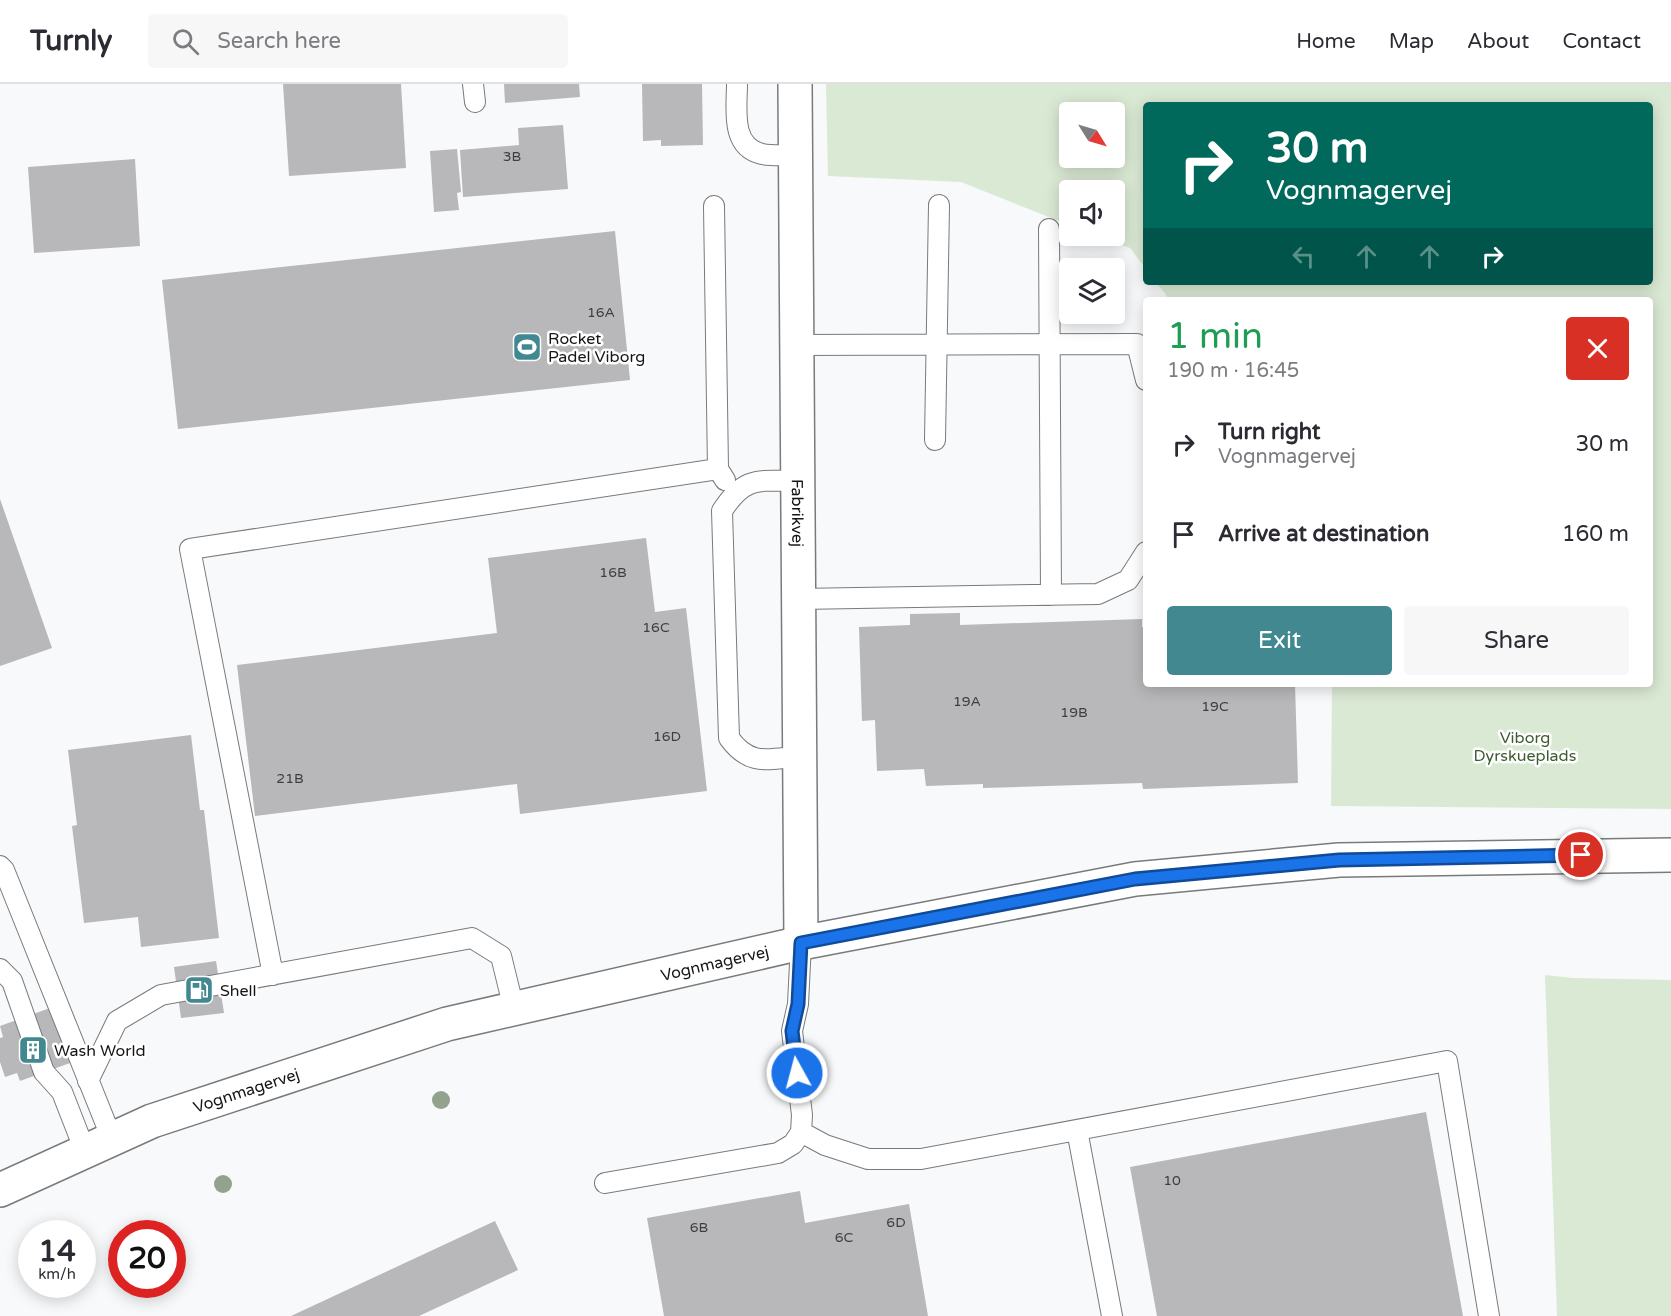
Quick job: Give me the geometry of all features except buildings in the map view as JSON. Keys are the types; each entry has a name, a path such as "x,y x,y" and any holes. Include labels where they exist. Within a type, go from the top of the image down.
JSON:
{"street":[{"name":"Fabrikvej","path":"795,84 801,943"},
{"name":"Vognmagervej","path":"0,1190 152,1121 447,1024 801,943 1135,879 1339,860 1671,855"}],"lane":[{"path":"737,84 737,130 747,148 761,154 796,155"},
{"path":"935,440 939,205"},
{"path":"714,206 718,469 734,492"},
{"path":"1049,229 1051,595"},
{"path":"797,345 1137,344 1143,368"},
{"path":"273,975 190,549 718,469"},
{"path":"798,481 755,481 734,492 722,511 729,738 738,751 754,759 800,756"},
{"path":"799,599 1098,594 1128,580 1143,557"},
{"path":"0,866 4,870 88,1081 99,1145"},
{"path":"88,1081 117,1021 161,995 472,939 501,956 514,1009"},
{"path":"605,1183 778,1153 793,1144 801,1132 802,1115 792,1031 798,1004 801,943"},
{"path":"0,969 12,981 44,1072 62,1092 99,1145"},
{"path":"801,1132 825,1145 868,1159 921,1159 1447,1061 1489,1316"},
{"path":"1077,1130 1112,1316"}],"green space":[{"name":"Viborg Dyrskueplads","path":"826,84 1671,84 1671,809 1331,806 1332,687 1653,687 1653,297 1167,297 1158,285 1653,285 1653,102 1143,102 1143,265 1130,248 1124,246 1125,180 1059,180 1059,221 961,182 828,176"},
{"path":"1545,975 1573,978 1671,980 1671,1316 1557,1316"}],"place":[{"name":"Rocket Padel Viborg","path":"527,347"},
{"name":"Shell","path":"199,990"},
{"name":"Wash World","path":"33,1050"}],"route":[{"path":"797,1073 792,1031 798,1004 801,943 1135,879 1339,860 1581,855"}]}
